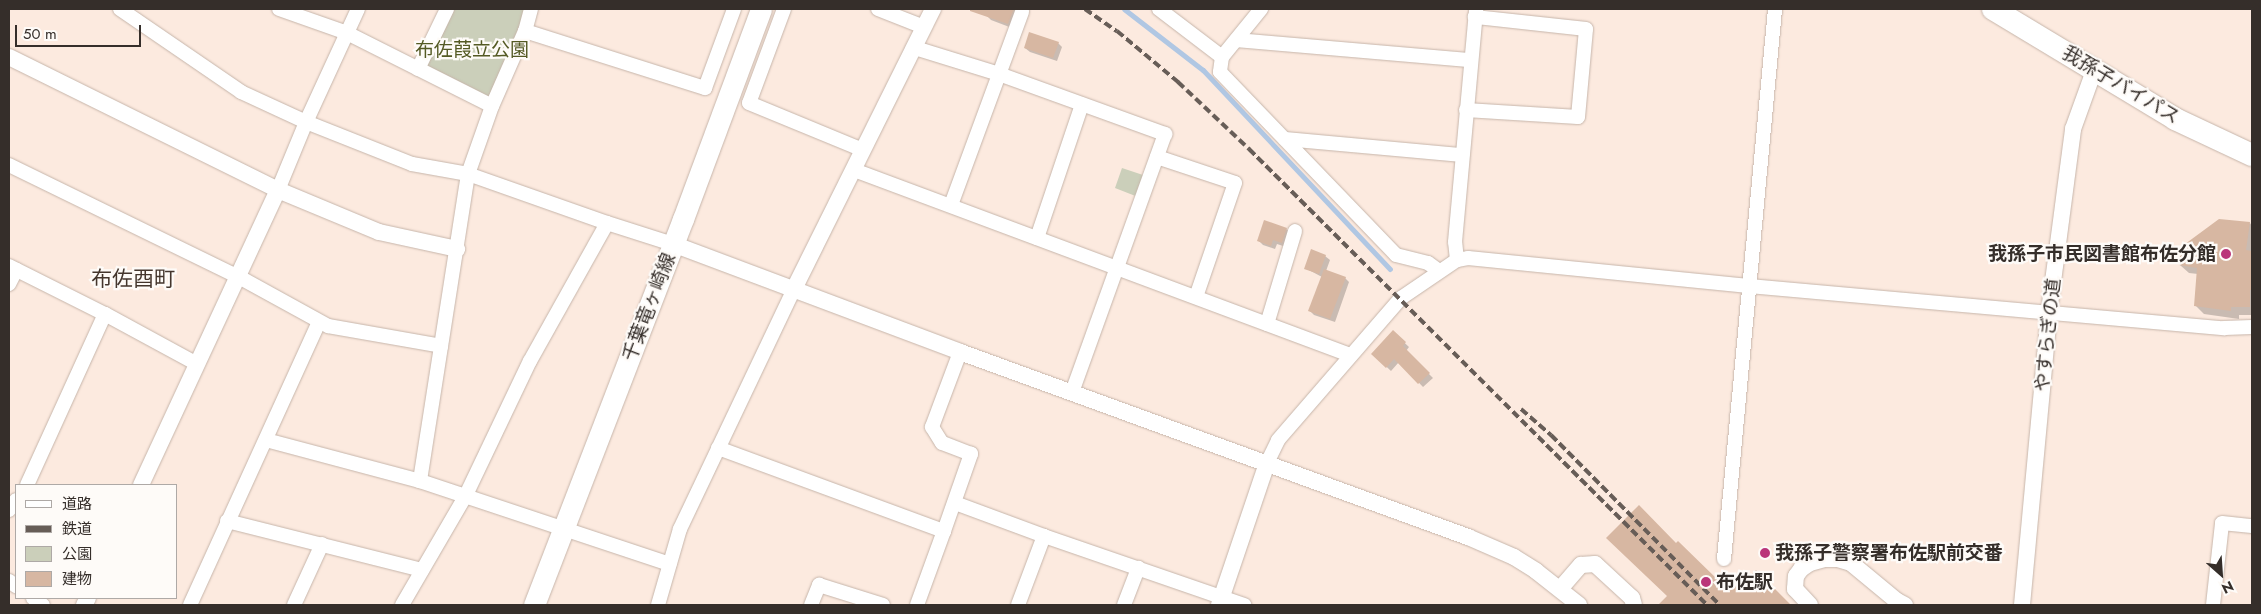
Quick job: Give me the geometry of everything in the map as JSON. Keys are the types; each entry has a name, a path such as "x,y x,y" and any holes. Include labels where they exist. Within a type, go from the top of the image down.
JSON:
{"highway":[{"name":"我孫子バイパス","path":"1993,9 2095,68 2175,119 2252,155"}],"main road":[{"name":"千葉竜ヶ崎線","path":"534,605 761,9"}],"street":[{"path":"120,9 241,92 306,122 412,164 468,174 673,244 960,352 1476,540 1514,557 1580,605"},
{"path":"279,9 347,33 492,106"},
{"path":"141,484 239,277 306,122 358,9"},
{"path":"418,68 447,9"},
{"path":"420,481 468,174 492,106 525,31 531,9"},
{"path":"525,31 705,88 734,9"},
{"path":"784,9 750,103 864,150"},
{"path":"878,9 924,27"},
{"path":"658,605 680,529 794,290 933,9"},
{"path":"1159,9 1222,58"},
{"path":"1261,9 1222,58 1220,72 1396,255 1428,263 1438,271"},
{"path":"1724,559 1775,9"},
{"path":"951,206 1022,12"},
{"path":"1457,260 1455,242 1466,110 1476,13 1586,29 1578,117 1466,110"},
{"path":"1236,40 1471,60"},
{"path":"915,48 999,74 1165,134 1072,393"},
{"path":"9,57 278,190 378,232 457,249"},
{"name":"やすらぎの道","path":"2022,605 2049,312 2073,129 2095,68"},
{"path":"1037,238 1082,104"},
{"path":"1284,139 1462,155"},
{"path":"1157,157 1236,183 1196,297"},
{"path":"9,165 239,277 328,326 441,346"},
{"path":"854,170 1350,355"},
{"path":"402,605 466,496 530,361 607,223"},
{"path":"1267,324 1296,231"},
{"path":"1220,601 1267,463 1278,440 1350,355 1412,289 1457,260 1468,258 1749,286 2224,328 2252,327"},
{"path":"9,284 12,268 105,314 198,364"},
{"path":"28,484 105,314"},
{"path":"190,605 227,520 266,440 319,322"},
{"path":"917,605 971,454 942,443 932,427 960,352"},
{"path":"266,440 420,481 670,564"},
{"path":"718,448 944,531"},
{"path":"955,503 1138,568 1220,601 1244,605"},
{"path":"227,520 422,570"},
{"path":"2213,605 2222,523 2252,526"},
{"path":"1018,605 1044,536"},
{"path":"294,605 322,544"},
{"path":"1810,605 1795,588 1796,576 1801,569 1810,563 1825,559 1838,559 1850,563 1897,601 1905,605"},
{"path":"1560,589 1581,565 1595,564 1632,598 1634,605"},
{"path":"1124,605 1138,568"},
{"path":"811,605 819,585 883,605"}],"green space":[{"name":"布佐葭立公園","path":"447,9 531,9 492,106 418,69"},
{"path":"1122,168 1146,176 1138,197 1115,188"}],"building":[{"path":"970,9 1014,9 1008,24 970,11"},
{"path":"1029,32 1059,42 1053,58 1024,48"},
{"path":"2219,219 2250,222 2246,250 2252,251 2250,307 2231,307 2231,311 2194,306 2197,268 2179,265 2181,247"},
{"path":"1264,220 1287,228 1282,243 1273,240 1271,246 1257,241"},
{"path":"1311,249 1326,255 1319,274 1304,269"},
{"path":"1324,269 1346,277 1330,319 1308,311"},
{"path":"1393,330 1406,342 1403,346 1430,373 1418,384 1394,359 1386,368 1371,354"},
{"path":"1639,505 1676,543 1678,541 1717,579 1722,573 1737,588 1756,570 1791,605 1658,605 1667,596 1606,538"}],"waterway":[{"path":"1124,9 1203,70 1390,269"}],"railway":[{"path":"1085,9 1117,31 1178,82 1249,149 1707,605"},
{"path":"1521,409 1551,435 1720,605"}],"place":[{"name":"我孫子市民図書館布佐分館","path":"2226,254"},
{"name":"我孫子警察署布佐駅前交番","path":"1765,553"},
{"name":"布佐駅","path":"1706,582"}],"district":[{"name":"布佐酉町","path":"133,279"}]}
